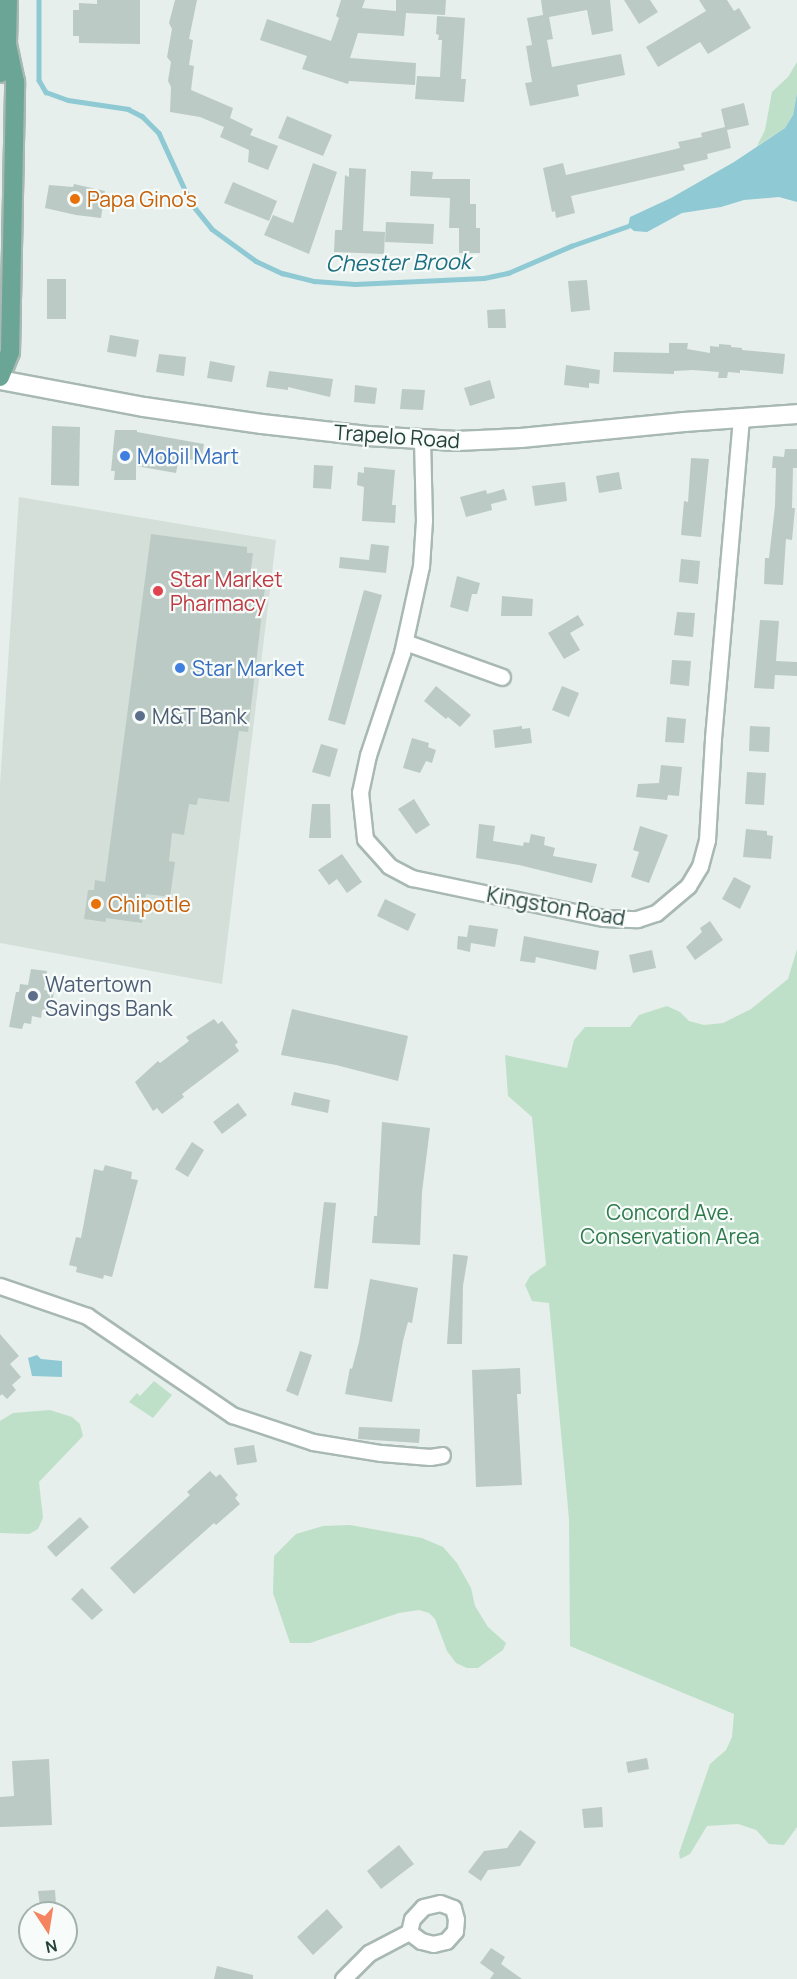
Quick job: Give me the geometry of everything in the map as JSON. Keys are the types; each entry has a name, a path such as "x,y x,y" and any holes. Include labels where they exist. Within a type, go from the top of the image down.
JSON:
{"main road":[{"path":"0,73 7,43 8,0"},
{"path":"0,378 10,352 15,82 7,43"},
{"name":"Trapelo Road","path":"0,378 134,405 262,424 367,436 423,439 521,438 797,414"}],"street":[{"name":"Kingston Road","path":"423,439 424,520 421,566 405,642 368,755 360,792 365,839 389,866 412,878 604,918 636,919 656,913 688,886 700,866 707,840 712,738 741,418"},
{"path":"405,642 502,677"},
{"path":"4,1291 87,1316 232,1414 313,1442 381,1453 430,1457 442,1455"},
{"path":"343,1979 369,1953 410,1932"}],"shaded area":[{"path":"19,497 276,540 222,984 0,943 0,784"}],"green space":[{"path":"797,62 797,93 793,115 785,128 757,146 765,130 772,92 788,77"},
{"name":"Concord Ave. Conservation Area","path":"797,949 797,1827 784,1845 769,1844 756,1830 738,1824 707,1826 690,1854 680,1859 679,1853 710,1764 726,1750 732,1737 734,1714 570,1646 569,1519 549,1303 532,1301 525,1285 530,1276 546,1265 532,1117 508,1096 505,1055 567,1068 574,1040 585,1027 630,1027 639,1015 667,1006 680,1012 689,1021 704,1025 723,1023 751,1009 788,979"},
{"path":"154,1381 172,1395 153,1418 129,1402 137,1393 140,1396"},
{"path":"50,1410 72,1417 80,1424 83,1436 39,1482 43,1518 38,1529 29,1534 0,1533 0,1421 13,1413"},
{"path":"350,1525 422,1538 443,1547 457,1563 471,1588 475,1606 488,1627 506,1643 503,1650 478,1668 467,1668 456,1663 447,1651 435,1619 429,1613 419,1610 399,1613 310,1643 290,1643 273,1593 274,1556 296,1534 323,1526"}],"water":[{"path":"797,93 797,202 779,197 744,200 721,207 682,213 647,232 634,231 628,226 630,217 671,198 734,162 785,128 793,115"},
{"path":"37,1355 41,1359 62,1361 62,1377 32,1376 28,1358"}],"building":[{"path":"97,0 140,0 140,44 79,43 79,36 73,36 73,10 79,10 79,3 97,4"},
{"path":"175,0 197,0 189,39 193,40 189,65 194,66 191,90 233,108 230,118 253,129 250,135 278,146 268,170 248,162 249,150 220,137 224,127 200,117 170,112 171,87 168,81 171,62 167,57 172,29 169,23"},
{"path":"341,0 365,0 362,8 396,11 396,0 446,0 445,15 406,13 404,36 358,33 350,58 416,63 415,85 349,81 348,84 302,69 307,56 260,40 267,19 331,41 339,18 336,16"},
{"path":"541,0 610,0 613,31 592,35 587,10 549,17 553,39 547,40 552,67 621,54 625,75 577,85 579,96 530,106 525,83 532,82 526,46 532,45 527,18 543,15"},
{"path":"624,0 650,0 658,12 639,24"},
{"path":"699,0 727,0 734,11 739,8 751,28 708,54 700,42 658,67 646,47 706,11"},
{"path":"437,16 465,18 461,79 466,79 464,102 415,99 417,76 440,77 442,40 438,40 439,35 436,34"},
{"path":"744,103 749,125 727,130 731,148 707,154 708,159 683,165 685,170 571,196 575,213 556,218 555,211 552,212 543,168 563,163 566,175 680,148 678,142 702,137 701,133 725,127 721,109"},
{"path":"287,116 332,135 323,156 278,138"},
{"path":"313,163 337,172 309,254 264,235 273,215 293,223"},
{"path":"349,168 366,169 363,231 385,232 384,254 334,252 335,230 342,230 345,175 349,177"},
{"path":"411,171 433,172 432,179 470,179 470,204 476,204 476,228 480,228 480,253 459,253 459,228 449,228 450,198 410,196"},
{"path":"233,182 277,201 269,221 224,203"},
{"name":"Papa Gino's","path":"74,184 105,191 101,218 45,208 49,185 73,187"},
{"path":"386,222 434,224 433,244 385,242"},
{"path":"47,279 66,279 66,319 47,319"},
{"path":"587,280 590,310 571,312 568,281"},
{"path":"505,309 506,328 488,328 487,310"},
{"path":"110,335 139,340 136,357 107,352"},
{"path":"669,343 688,343 687,349 710,353 710,346 719,347 719,344 731,345 731,347 742,348 742,350 785,354 783,374 740,370 740,373 728,372 727,378 718,378 719,372 693,370 674,371 674,374 613,372 614,352 669,353"},
{"path":"159,354 186,357 184,376 156,372"},
{"path":"210,361 235,366 232,382 207,378"},
{"path":"566,365 600,370 599,384 589,383 589,388 564,385"},
{"path":"269,371 333,379 330,397 288,387 288,390 266,387"},
{"path":"490,380 495,398 470,406 464,388"},
{"path":"355,385 377,388 375,404 354,402"},
{"path":"402,389 425,390 423,410 400,409"},
{"path":"52,426 80,427 79,486 51,485"},
{"path":"115,430 137,430 137,432 204,444 201,461 179,458 176,473 136,466 136,480 114,480 115,471 111,471"},
{"path":"785,449 797,449 797,468 793,468 792,508 795,508 792,540 786,539 783,585 764,584 765,558 769,558 775,506 776,468 772,468 773,456 784,457"},
{"path":"691,458 709,459 701,537 681,535 684,501 688,502"},
{"path":"314,465 333,466 331,489 313,488"},
{"path":"364,467 395,470 392,505 396,505 395,523 362,521 364,487 357,485 358,472 364,473"},
{"path":"619,472 622,489 599,493 596,476"},
{"path":"565,482 567,501 535,506 532,486"},
{"path":"504,489 507,500 491,504 492,510 466,517 460,497 486,490 487,494"},
{"path":"151,534 247,547 247,553 253,553 249,585 265,587 248,732 239,731 229,802 198,798 197,805 189,804 184,835 172,833 169,861 175,862 170,897 146,894 142,923 106,918 106,922 84,919 88,890 94,890 95,880 105,882"},
{"path":"371,544 389,546 386,573 339,568 340,557 369,560"},
{"path":"681,559 700,561 698,584 679,582"},
{"path":"457,576 480,583 477,594 472,594 468,612 450,607"},
{"path":"364,590 382,595 345,725 328,720"},
{"path":"502,596 533,599 532,616 501,616"},
{"path":"677,612 695,613 693,637 674,635"},
{"path":"578,615 584,625 570,633 580,650 564,659 548,633"},
{"path":"760,620 779,621 776,661 797,662 797,676 775,675 774,689 754,688"},
{"path":"672,660 691,661 689,686 670,684"},
{"path":"436,686 471,715 460,727 424,701"},
{"path":"562,686 579,693 569,717 552,710"},
{"path":"667,717 686,719 684,743 665,742"},
{"path":"522,726 522,729 530,728 532,743 495,748 493,730"},
{"path":"750,726 770,727 769,752 749,751"},
{"path":"412,738 429,743 428,747 436,750 432,763 426,761 420,773 403,768"},
{"path":"321,744 338,749 330,777 312,772"},
{"path":"661,765 682,767 679,796 668,795 667,800 636,797 638,784 659,783"},
{"path":"747,772 766,773 764,805 745,804"},
{"path":"414,799 430,825 416,834 398,809"},
{"path":"312,804 330,804 331,838 309,838"},
{"path":"479,824 495,826 493,841 523,846 524,842 529,843 531,834 545,837 544,845 555,848 553,856 597,864 592,883 519,865 476,858"},
{"path":"640,826 668,835 649,883 631,877 639,852 633,850"},
{"path":"746,829 767,831 767,835 773,836 771,859 743,857"},
{"path":"342,854 362,882 347,893 337,879 329,885 318,870"},
{"path":"734,877 751,886 740,909 722,899"},
{"path":"385,899 416,914 408,931 377,916"},
{"path":"710,921 723,940 695,960 686,947 702,932 700,928"},
{"path":"469,925 498,929 495,947 471,943 470,952 457,949 458,936 467,937"},
{"path":"524,936 599,951 596,970 536,957 535,963 520,961"},
{"path":"652,950 656,968 633,973 629,955"},
{"path":"31,969 47,971 44,990 54,992 51,1011 42,1010 41,1018 32,1016 31,1024 24,1023 22,1029 9,1027 16,992 19,992 20,984 28,985"},
{"path":"292,1009 408,1036 398,1081 336,1065 281,1055"},
{"path":"214,1019 218,1024 222,1021 238,1042 235,1045 239,1051 182,1094 184,1097 162,1114 157,1108 153,1111 135,1082 158,1061 160,1063 189,1041 186,1037"},
{"path":"294,1092 330,1100 328,1113 291,1105"},
{"path":"238,1103 247,1115 222,1134 213,1122"},
{"path":"382,1122 430,1128 422,1192 420,1245 372,1243 374,1216 377,1216"},
{"path":"192,1142 204,1150 188,1177 175,1169"},
{"path":"105,1165 132,1172 131,1179 138,1180 112,1277 104,1275 103,1279 76,1272 77,1267 69,1265 76,1237 81,1238 94,1169 103,1171"},
{"path":"324,1202 336,1203 328,1289 314,1288"},
{"path":"453,1254 468,1256 463,1286 462,1344 447,1344"},
{"path":"370,1279 418,1288 412,1323 408,1322 403,1341 392,1402 345,1394 350,1368 352,1369 359,1342"},
{"path":"0,1334 19,1356 10,1364 21,1377 12,1385 16,1390 7,1399 2,1394 0,1396"},
{"path":"300,1351 312,1355 298,1396 286,1391"},
{"path":"520,1368 521,1394 517,1394 522,1485 476,1487 472,1370"},
{"path":"359,1427 420,1429 419,1443 358,1439"},
{"path":"254,1445 257,1462 237,1465 234,1448"},
{"path":"210,1471 216,1477 220,1474 238,1495 235,1498 240,1504 216,1525 214,1523 134,1594 110,1568 190,1495 187,1492"},
{"path":"80,1517 89,1527 56,1557 47,1547"},
{"path":"82,1588 103,1610 92,1620 71,1599"},
{"path":"647,1758 649,1769 628,1773 626,1762"},
{"path":"49,1759 52,1825 0,1827 0,1797 14,1796 12,1761"},
{"path":"602,1807 603,1827 584,1828 582,1809"},
{"path":"520,1830 536,1842 520,1866 488,1870 481,1881 468,1872 484,1851 507,1848"},
{"path":"399,1845 414,1864 381,1889 367,1871"},
{"path":"55,1890 56,1901 39,1901 38,1891"},
{"path":"327,1909 343,1927 313,1955 297,1937"},
{"path":"491,1948 505,1957 501,1964 522,1979 490,1979 494,1973 480,1963"},
{"path":"217,1966 253,1975 253,1979 214,1979"}],"waterway":[{"name":"Chester Brook","path":"39,0 39,80 46,92 68,100 128,109 142,116 159,133 191,203 212,229 256,261 282,273 314,281 355,284 484,278 508,273 571,246 628,226"}],"place":[{"name":"Papa Gino's","path":"75,199"},
{"name":"Mobil Mart","path":"125,456"},
{"name":"Star Market Pharmacy","path":"158,591"},
{"name":"Star Market","path":"180,668"},
{"name":"M&T Bank","path":"140,716"},
{"name":"Chipotle","path":"96,904"},
{"name":"Watertown Savings Bank","path":"33,996"}]}
